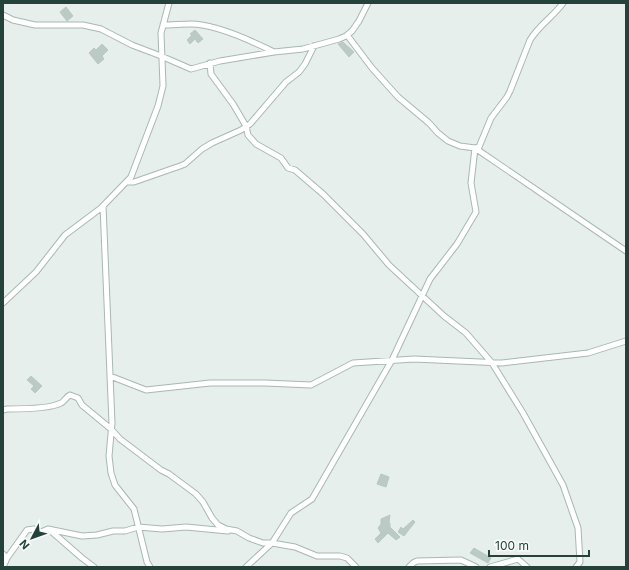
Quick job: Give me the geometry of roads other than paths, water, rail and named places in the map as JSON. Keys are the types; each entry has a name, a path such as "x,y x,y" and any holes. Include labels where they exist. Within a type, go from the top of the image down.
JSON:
{"street":[{"path":"3,304 36,272 66,235 103,206 127,182 134,171 158,106 162,86 161,33 169,3"},
{"path":"3,15 13,20 35,24 89,26 191,69 210,63 274,52 303,49 339,39 347,35 359,21 368,3"},
{"path":"475,148 479,147 491,118 507,97 534,33 557,11 563,3"},
{"path":"163,25 192,24 213,28 252,41 274,52"},
{"path":"347,35 372,68 398,97 448,141 460,146 475,148 626,251"},
{"path":"127,182 134,182 185,164 202,149 212,143 230,136 246,126 286,82 305,64 314,46"},
{"path":"210,63 211,74 233,104 246,126 248,135 256,144 281,158 288,168 295,170 323,194 363,234 390,265 444,316 466,333 492,362 523,413 563,485 578,528 580,562 576,567"},
{"path":"246,567 272,543 291,512 312,498 392,360 430,279 457,244 476,212 471,183 475,148"},
{"path":"103,206 110,376 111,429 109,456 111,473 115,485 134,509 147,562 150,567"},
{"path":"110,376 146,390 210,383 265,383 311,386 353,363 414,359 502,363 588,353 626,341"},
{"path":"3,410 50,407 62,403 65,398 70,395 78,398 82,405 111,429 120,439 154,466 196,494 218,525 263,543 295,547 317,556 340,556 347,558 356,567"},
{"path":"3,567 5,556 27,530 34,529 41,532 48,529 82,536 97,535 113,531 125,531 138,527 162,529 186,527 237,532"},
{"path":"48,529 94,567"},
{"path":"490,567 518,559 527,567"},
{"path":"409,567 417,561 461,560 476,567"}]}
